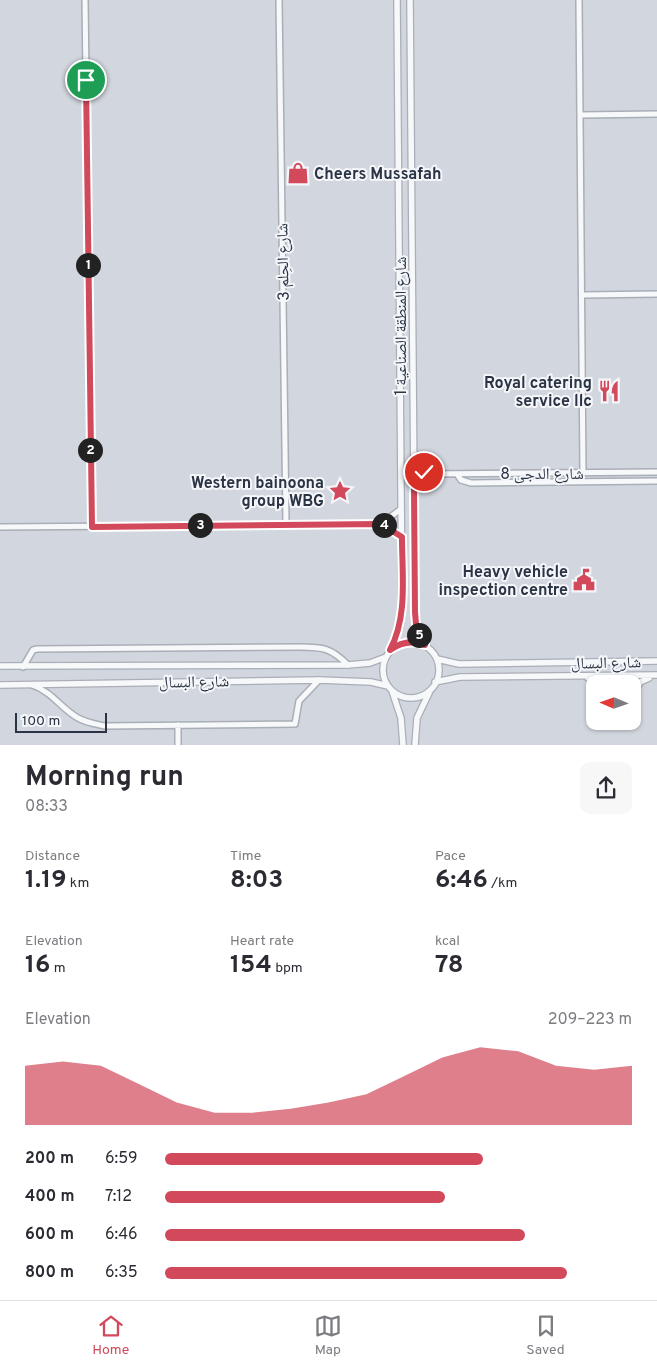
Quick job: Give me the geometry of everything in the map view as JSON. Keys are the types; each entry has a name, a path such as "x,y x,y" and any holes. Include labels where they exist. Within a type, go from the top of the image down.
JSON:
{"street":[{"path":"85,0 92,527"},
{"name":"شارع الحِلم 3","path":"279,0 286,523"},
{"name":"شارع المنطقة الصناعية 1","path":"390,650 400,627 402,612 397,0"},
{"name":"شارع المنطقة الصناعية 1","path":"410,0 415,612 416,624 425,645"},
{"path":"580,0 583,473"},
{"path":"581,115 657,114"},
{"path":"583,294 657,294"},
{"path":"413,460 428,474 418,482 414,489"},
{"name":"شارع الدجى 8","path":"428,474 657,472"},
{"path":"457,474 464,482 471,483 657,481"},
{"path":"0,527 286,523 381,524 393,517 401,509"},
{"path":"381,524 402,537"},
{"path":"403,745 401,718 383,672 390,650 403,643 418,643 425,645 436,659 438,667 436,682 417,718 415,745"},
{"path":"23,667 33,650 37,649 300,647 326,648 336,654 348,666"},
{"name":"شارع البسال","path":"0,666 348,666 370,663 386,658"},
{"name":"شارع البسال","path":"436,659 459,664 657,662"},
{"name":"شارع البسال","path":"436,682 460,676 657,676"},
{"path":"641,682 657,676"},
{"path":"27,683 50,693 76,717 89,723 105,726 295,724 299,701 319,680"},
{"name":"شارع البسال","path":"0,685 27,683 319,680 371,682 390,688"},
{"path":"390,688 410,698 424,694 431,689"},
{"path":"178,725 178,745"}],"shaded area":[{"path":"0,0 657,0 657,745 0,745"}],"place":[{"name":"Cheers Mussafah","path":"298,173"},
{"name":"Royal catering service llc","path":"609,391"},
{"name":"Western bainoona group WBG","path":"340,491"},
{"name":"Heavy vehicle inspection centre","path":"584,580"}],"route":[{"path":"86,80 92,527 286,523 381,524 389,527 402,537 402,612 397,638 390,650 403,643 410,642 425,645 419,635 415,612 414,489 418,482 428,474 424,472"}]}
